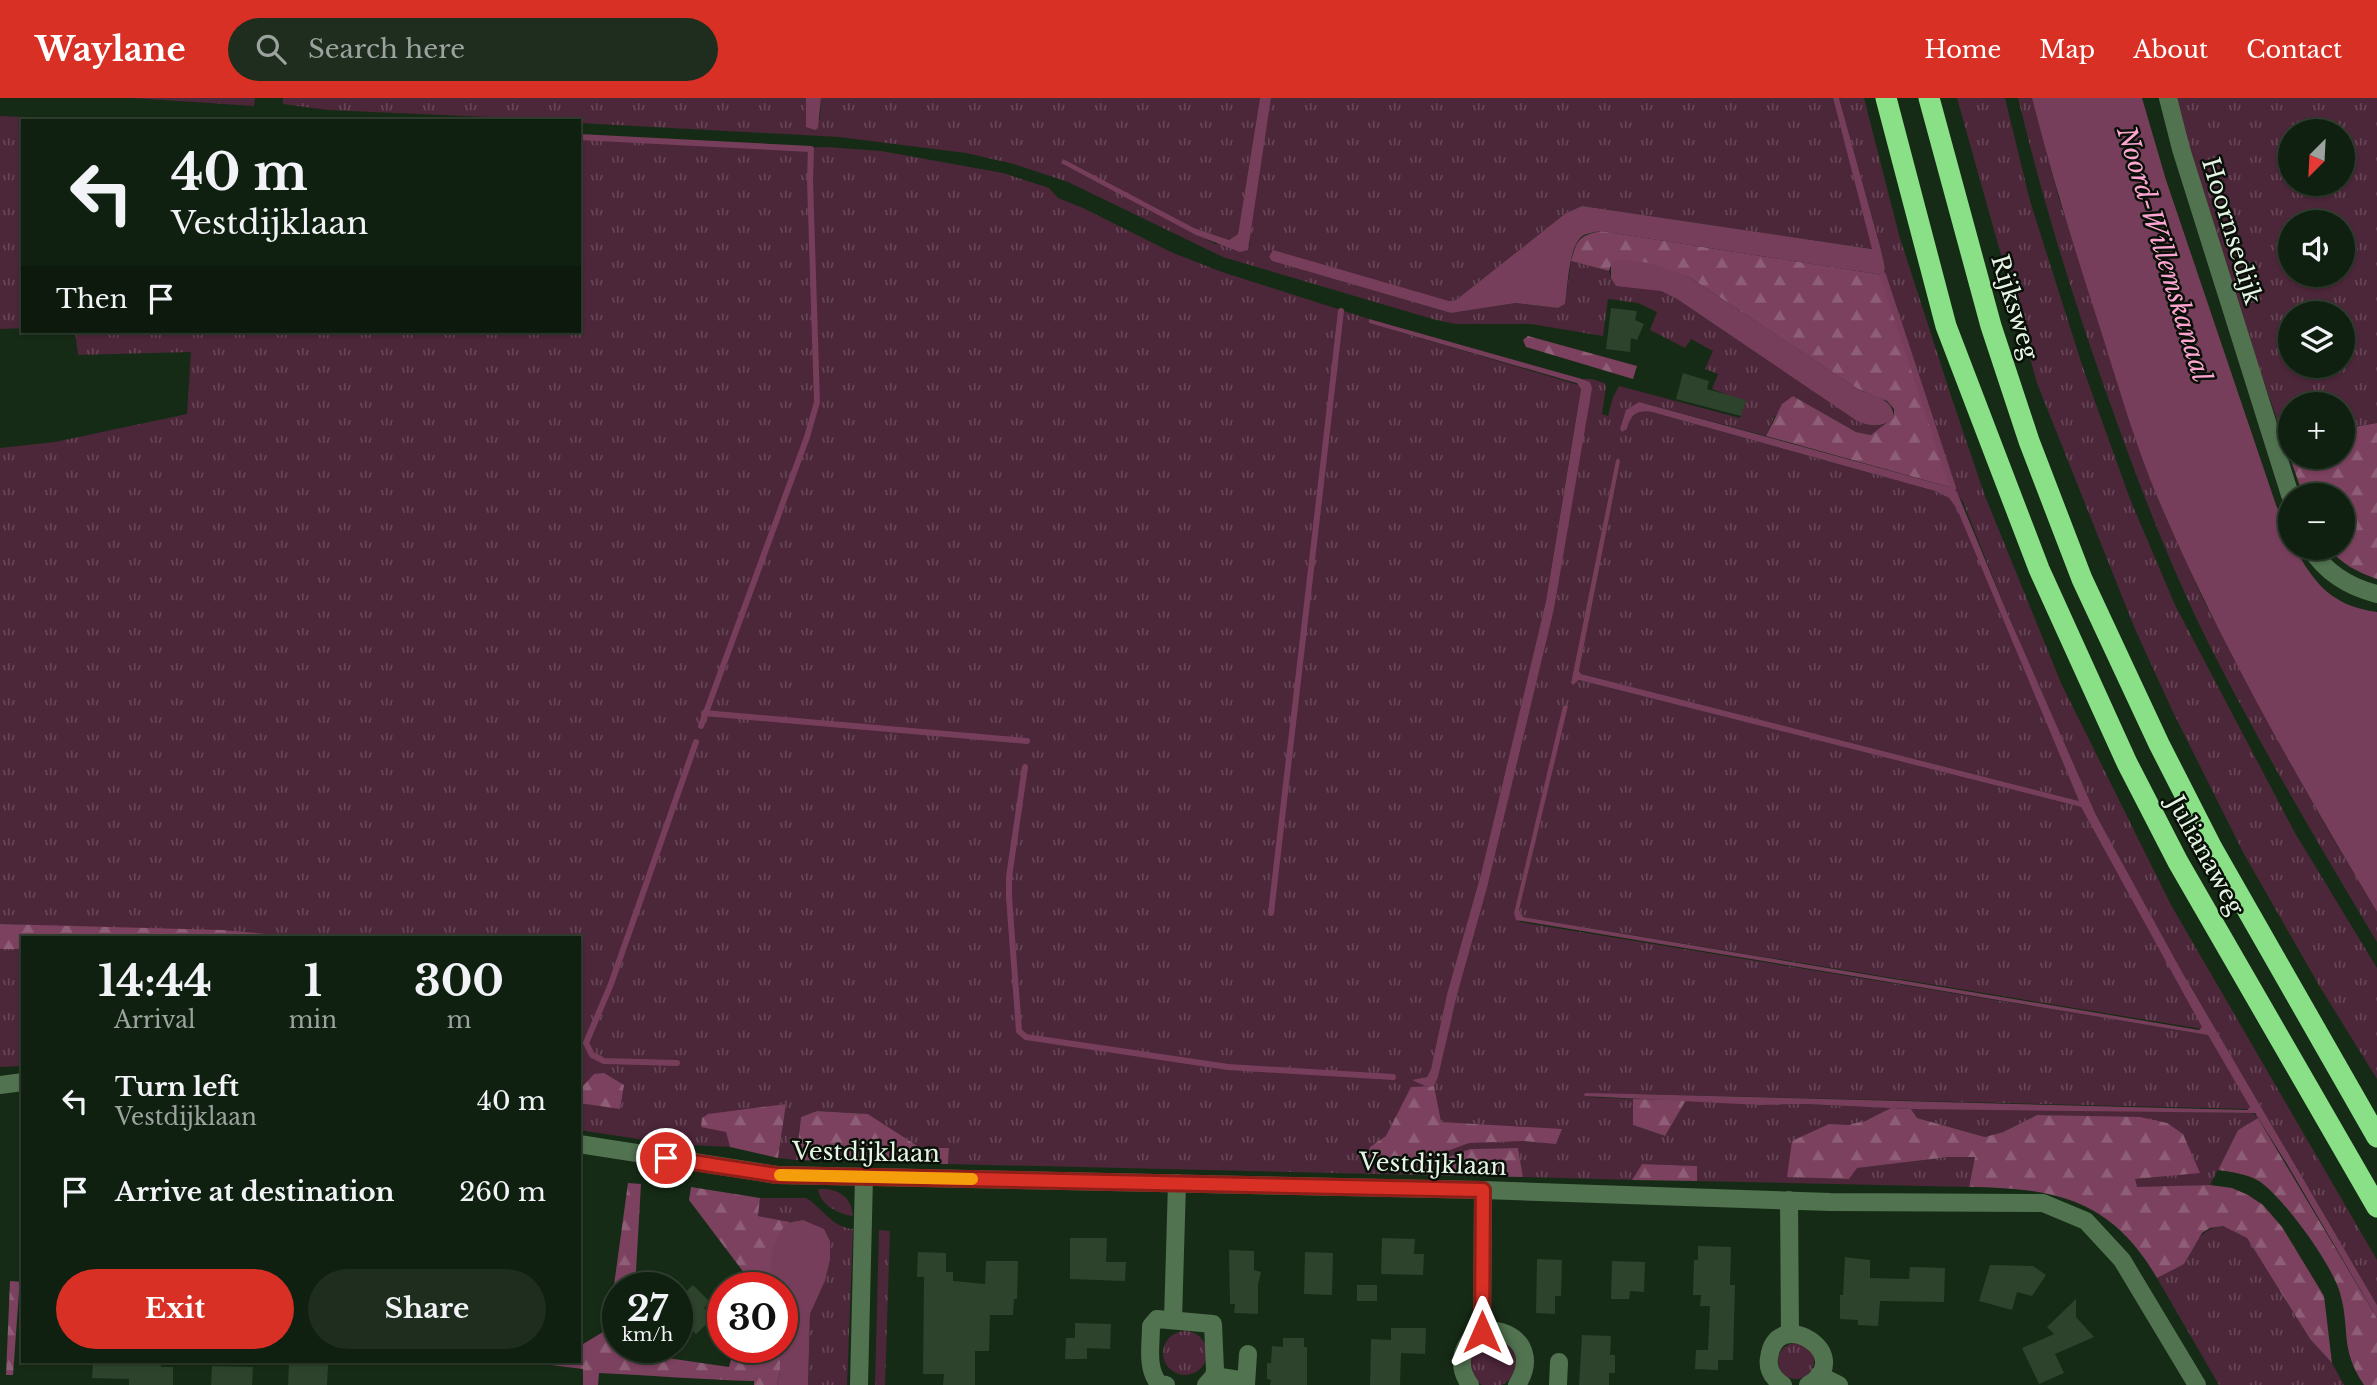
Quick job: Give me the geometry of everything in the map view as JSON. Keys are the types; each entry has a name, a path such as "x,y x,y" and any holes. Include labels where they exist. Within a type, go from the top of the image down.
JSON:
{"highway":[{"name":"Julianaweg","path":"1886,98 1946,326 2039,569 2139,788 2178,862 2377,1207"},
{"name":"Rijksweg","path":"1929,98 1991,326 2029,441 2062,527"},
{"name":"Julianaweg","path":"2062,527 2082,579 2212,848 2377,1137"}],"street":[{"name":"Hoornsedijk","path":"2168,98 2181,149 2286,483"},
{"path":"2321,560 2348,584 2377,594"},
{"path":"0,1085 21,1082"},
{"name":"Vestdijklaan","path":"581,1144 777,1175 1483,1190 1789,1200 2043,1203 2086,1221 2122,1260 2197,1385"},
{"path":"859,1385 864,1177"},
{"path":"1173,1320 1177,1183"},
{"path":"1482,1332 1483,1190"},
{"path":"1789,1200 1790,1334"},
{"path":"1166,1385 1159,1384 1152,1375 1151,1326 1157,1319 1213,1324 1210,1381 1246,1383 1248,1354"},
{"path":"1470,1385 1463,1373 1461,1361 1464,1349 1471,1339 1482,1332 1494,1330 1517,1340 1524,1350 1524,1375 1517,1385"},
{"path":"1783,1385 1770,1371 1768,1359 1779,1339 1790,1334 1801,1334 1818,1346 1823,1365 1814,1380 1839,1385"},
{"path":"1558,1385 1559,1362"}],"green space":[{"path":"133,98 255,98 254,106"},
{"path":"283,98 806,98 806,127 820,119 821,98 1260,98 1238,234 1229,240 1194,228 1061,163 1215,244 1250,245 1271,98 1833,98 1873,249 1582,206 1566,213 1456,300 1449,301 1269,257 1272,261 1451,313 1516,303 1558,308 1565,304 1571,261 1609,271 1611,278 1661,291 1677,299 1857,421 1876,426 1888,424 1871,435 1856,432 1793,396 1774,417 1766,436 1639,402 1622,432 1627,429 1635,414 1652,412 1935,491 1949,498 1957,508 2079,801 1581,674 1579,671 1619,459 1616,460 1571,683 1573,685 1579,680 2081,807 2202,1029 1523,917 1519,910 1567,706 1564,705 1514,913 1520,922 2208,1035 2250,1105 2249,1109 1633,1094 1585,1097 1633,1099 1633,1125 1664,1136 1686,1100 1759,1105 1891,1108 1859,1123 1828,1126 1815,1132 1856,1168 1949,1157 1975,1157 1969,1187 1697,1181 1696,1166 1642,1164 1632,1180 1523,1177 1518,1148 1470,1149 1419,1168 1419,1175 948,1164 949,1149 928,1148 925,1164 916,1163 919,1147 868,1114 817,1111 801,1117 796,1160 778,1158 786,1104 704,1116 726,1132 730,1147 671,1144 581,1130 581,936 277,936 0,924 0,448 55,442 187,414 191,352 78,355 75,333 581,333 581,137 881,151 1003,173 1049,188 1058,198 1173,253 1222,272 1369,319 1369,323 1579,385 1581,388 1546,601 1481,874 1447,994 1431,1069 1427,1077 1414,1081 1438,1077 1554,609 1591,388 1590,382 1582,379 1604,383 1606,387 1602,414 1608,416 1619,386 1740,418 1744,401 1712,389 1718,374 1705,369 1713,351 1691,339 1685,348 1650,330 1657,312 1638,303 1608,299 1603,336 1531,324 1456,324 1436,320 1223,257 1068,182 1014,164 966,153 839,137 581,123 581,119 328,110 283,104"},
{"path":"1839,98 1864,98 1899,235 1952,399 1985,496 2061,683 2171,905 2377,1260 2377,1305 2182,972 2096,815 2008,615 1963,502 1953,488 1883,275 1885,268 1881,250"},
{"path":"1957,98 2005,98 2030,201 2083,368 2130,499 2175,605 2295,833 2377,968 2377,1079 2320,987 2244,854 2135,629 2037,383"},
{"path":"2018,98 2032,98 2059,199 2158,499 2203,599 2324,823 2377,912 2377,942 2234,693 2174,568 2137,478 2087,338 2050,219"},
{"path":"2166,98 2377,98 2377,423 2355,427 2355,392 2278,392 2278,423"},
{"path":"0,116 77,119 21,119 21,328 0,329"},
{"path":"1601,231 1883,275 1953,488 1766,436 1782,404 1793,396 1856,432 1871,435 1894,417 1894,409 1887,401 1858,389 1689,277 1611,265 1609,271 1571,261 1575,248 1583,237"},
{"path":"1528,336 1637,366 1633,379 1526,347 1523,340"},
{"path":"2377,423 2377,579 2340,560 2355,560 2355,483 2299,483 2294,469 2355,469 2355,427"},
{"path":"0,924 222,930 277,935 21,936 21,949 0,949"},
{"path":"0,949 21,949 21,1066 0,1067"},
{"path":"604,1073 624,1085 620,1109 581,1103 583,1086 594,1074"},
{"path":"1434,1086 1441,1122 1562,1129 1556,1144 1524,1141 1469,1143 1418,1162 1367,1158 1370,1147 1386,1136 1411,1087"},
{"path":"1633,1099 1686,1100 1665,1136 1633,1125"},
{"path":"786,1104 778,1158 730,1147 726,1132 701,1127 702,1118 708,1114"},
{"path":"1891,1108 1911,1109 1917,1118 1985,1137 2003,1132 2037,1115 2140,1117 2167,1123 2183,1134 2200,1173 2135,1179 2137,1187 2210,1185 2232,1188 2263,1205 2282,1227 2324,1296 2332,1363 2310,1339 2247,1238 2223,1226 2210,1228 2202,1233 2184,1264 2157,1278 2139,1251 2120,1231 2100,1215 2078,1203 2054,1195 2028,1191 1969,1187 1975,1157 1949,1157 1857,1168 1849,1179 1787,1177 1792,1141 1829,1124 1848,1125 1865,1121"},
{"path":"1911,1109 2253,1113 2258,1118 2238,1130 2210,1185 2137,1188 2134,1179 2199,1172 2053,1115 2037,1115 2003,1132 1985,1137 1917,1118"},
{"path":"817,1111 868,1114 919,1147 916,1163 796,1160 801,1117"},
{"path":"2258,1118 2377,1318 2377,1385 2364,1385 2356,1372 2348,1349 2340,1293 2306,1233 2281,1202 2259,1181 2218,1170 2238,1130"},
{"path":"929,1148 949,1148 948,1164 925,1164"},
{"path":"1518,1148 1523,1177 1419,1175 1419,1168 1470,1149"},
{"path":"1642,1164 1697,1166 1697,1181 1632,1180"},
{"path":"628,1183 641,1184 636,1272 616,1272"},
{"path":"691,1187 760,1198 758,1216 790,1222 781,1235 770,1272 743,1272 689,1200"},
{"path":"818,1189 842,1194 852,1209 853,1216 831,1208 822,1200"},
{"path":"760,1198 806,1198 839,1225 853,1229 847,1385 808,1385 810,1314 825,1281 830,1260 804,1220 790,1222 758,1216"},
{"path":"2223,1226 2247,1238 2310,1339 2332,1363 2344,1385 2219,1385 2157,1278 2176,1264 2204,1233"},
{"path":"879,1230 890,1231 885,1385 875,1385"},
{"path":"10,1281 21,1282 13,1375 6,1375"},
{"path":"1185,1331 1200,1338 1207,1353 1200,1368 1185,1375 1170,1368 1163,1353 1170,1338"},
{"path":"602,1333 602,1363 693,1362 729,1367 730,1363 780,1363 780,1371 777,1385 754,1385 754,1381 599,1373 598,1385 583,1385 583,1369 535,1363 581,1363 583,1344"},
{"path":"1483,1341 1501,1341 1509,1346 1514,1354 1514,1372 1509,1380 1501,1385 1483,1385 1475,1380 1470,1372 1470,1354 1475,1346"},
{"path":"1796,1343 1809,1348 1814,1361 1809,1374 1796,1379 1783,1374 1778,1361 1783,1348"}],"water":[{"path":"806,98 821,98 818,128 815,130 806,127"},
{"path":"1260,98 1271,98 1248,250 1240,252 1196,235 1061,163 1063,159 1194,228 1229,240 1238,234"},
{"path":"1833,98 1839,98 1881,250 1885,268 1883,275 1600,231 1584,235 1575,247 1565,304 1558,308 1516,303 1451,313 1272,261 1269,257 1273,250 1449,301 1456,300 1566,213 1582,206 1872,249"},
{"name":"Noord-Willemskanaal","path":"2032,98 2142,98 2166,180 2278,510 2278,560 2302,560 2318,583 2337,599 2348,605 2377,612 2377,912 2290,762 2182,554 2135,439 2056,186"},
{"path":"1614,261 1650,263 1689,277 1858,389 1886,402 1894,417 1877,425 1857,421 1677,299 1661,291 1616,286 1611,278 1611,265"},
{"path":"1369,319 1582,379 1590,382 1592,388 1554,609 1438,1077 1434,1086 1427,1087 1412,1080 1427,1077 1431,1069 1447,994 1481,874 1546,601 1581,389 1577,383 1369,323"},
{"path":"1639,402 1953,488 1957,492 2096,815 2182,972 2377,1305 2377,1318 2255,1113 1911,1109 1584,1096 1585,1093 1633,1094 2247,1110 2250,1107 2208,1035 1516,920 1514,913 1563,706 1566,705 1568,706 1519,910 1523,917 2199,1030 2202,1027 2081,807 1579,680 1573,685 1571,683 1616,460 1619,458 1579,671 1581,674 2079,801 1957,509 1949,498 1935,491 1652,412 1635,414 1627,429 1622,432 1620,429 1626,410"},
{"path":"803,1220 824,1229 830,1241 830,1260 825,1281 810,1314 808,1385 777,1385 780,1363 798,1363 798,1272 770,1272 778,1236 789,1223"}],"building":[{"path":"1611,308 1637,311 1635,320 1644,324 1637,340 1631,338 1630,352 1606,349"},
{"path":"1683,373 1709,381 1707,389 1746,400 1741,416 1676,399"},
{"path":"1070,1238 1107,1238 1106,1262 1126,1262 1125,1281 1070,1279"},
{"path":"1382,1238 1415,1239 1414,1254 1424,1254 1423,1275 1381,1274"},
{"path":"1698,1246 1731,1247 1730,1285 1735,1285 1733,1360 1718,1360 1718,1370 1695,1369 1696,1350 1708,1350 1710,1306 1700,1306 1701,1295 1693,1295 1694,1260 1698,1260"},
{"path":"1229,1250 1254,1251 1254,1270 1261,1272 1258,1284 1258,1314 1234,1313 1235,1304 1230,1304"},
{"path":"918,1252 946,1253 946,1272 953,1272 953,1281 985,1284 986,1261 1018,1261 1017,1299 1014,1299 1013,1315 990,1315 989,1351 975,1351 975,1385 943,1385 944,1374 923,1374 924,1277 917,1277"},
{"path":"1305,1252 1333,1253 1332,1295 1304,1294"},
{"path":"1845,1257 1870,1260 1870,1278 1909,1279 1910,1267 1945,1268 1944,1302 1880,1301 1878,1326 1858,1325 1858,1320 1840,1319"},
{"path":"1537,1259 1562,1260 1561,1296 1555,1296 1555,1314 1536,1313"},
{"path":"1612,1261 1645,1262 1644,1292 1630,1291 1629,1299 1611,1299"},
{"path":"1990,1265 2033,1266 2046,1275 2032,1296 2017,1292 2012,1310 1979,1301"},
{"path":"693,1285 707,1299 704,1308 707,1311 707,1324 696,1334 693,1331"},
{"path":"1357,1285 1377,1285 1377,1301 1357,1301"},
{"path":"2076,1299 2076,1317 2094,1337 2055,1354 2064,1373 2039,1384 2022,1348 2054,1334 2047,1327"},
{"path":"1075,1323 1111,1324 1110,1349 1087,1348 1087,1359 1065,1359 1066,1338 1075,1338"},
{"path":"1391,1328 1426,1328 1425,1354 1401,1353 1400,1385 1370,1385 1371,1339 1391,1340"},
{"path":"1582,1335 1611,1336 1610,1355 1615,1355 1615,1373 1609,1373 1609,1385 1579,1385"},
{"path":"1283,1338 1304,1338 1304,1347 1307,1347 1307,1385 1270,1385 1271,1380 1267,1379 1267,1363 1271,1363 1272,1346 1283,1347"},
{"path":"93,1363 160,1363 161,1367 173,1367 173,1385 129,1385 129,1379 92,1378"},
{"path":"289,1363 328,1365 327,1385 288,1385"},
{"path":"212,1366 253,1367 252,1385 211,1385"}],"waterway":[{"path":"581,137 811,149 817,402 807,437 701,726"},
{"path":"1883,275 1953,488"},
{"path":"1271,913 1341,311"},
{"path":"704,713 1027,741"},
{"path":"677,1063 604,1061 592,1055 586,1043 611,984 696,742"},
{"path":"1025,767 1009,877 1009,897 1019,1031 1026,1037 1228,1067 1393,1077"}],"slow traffic":[{"path":"780,1175 972,1179"}],"route":[{"path":"666,1158 777,1175 1483,1190 1482,1332"}]}
